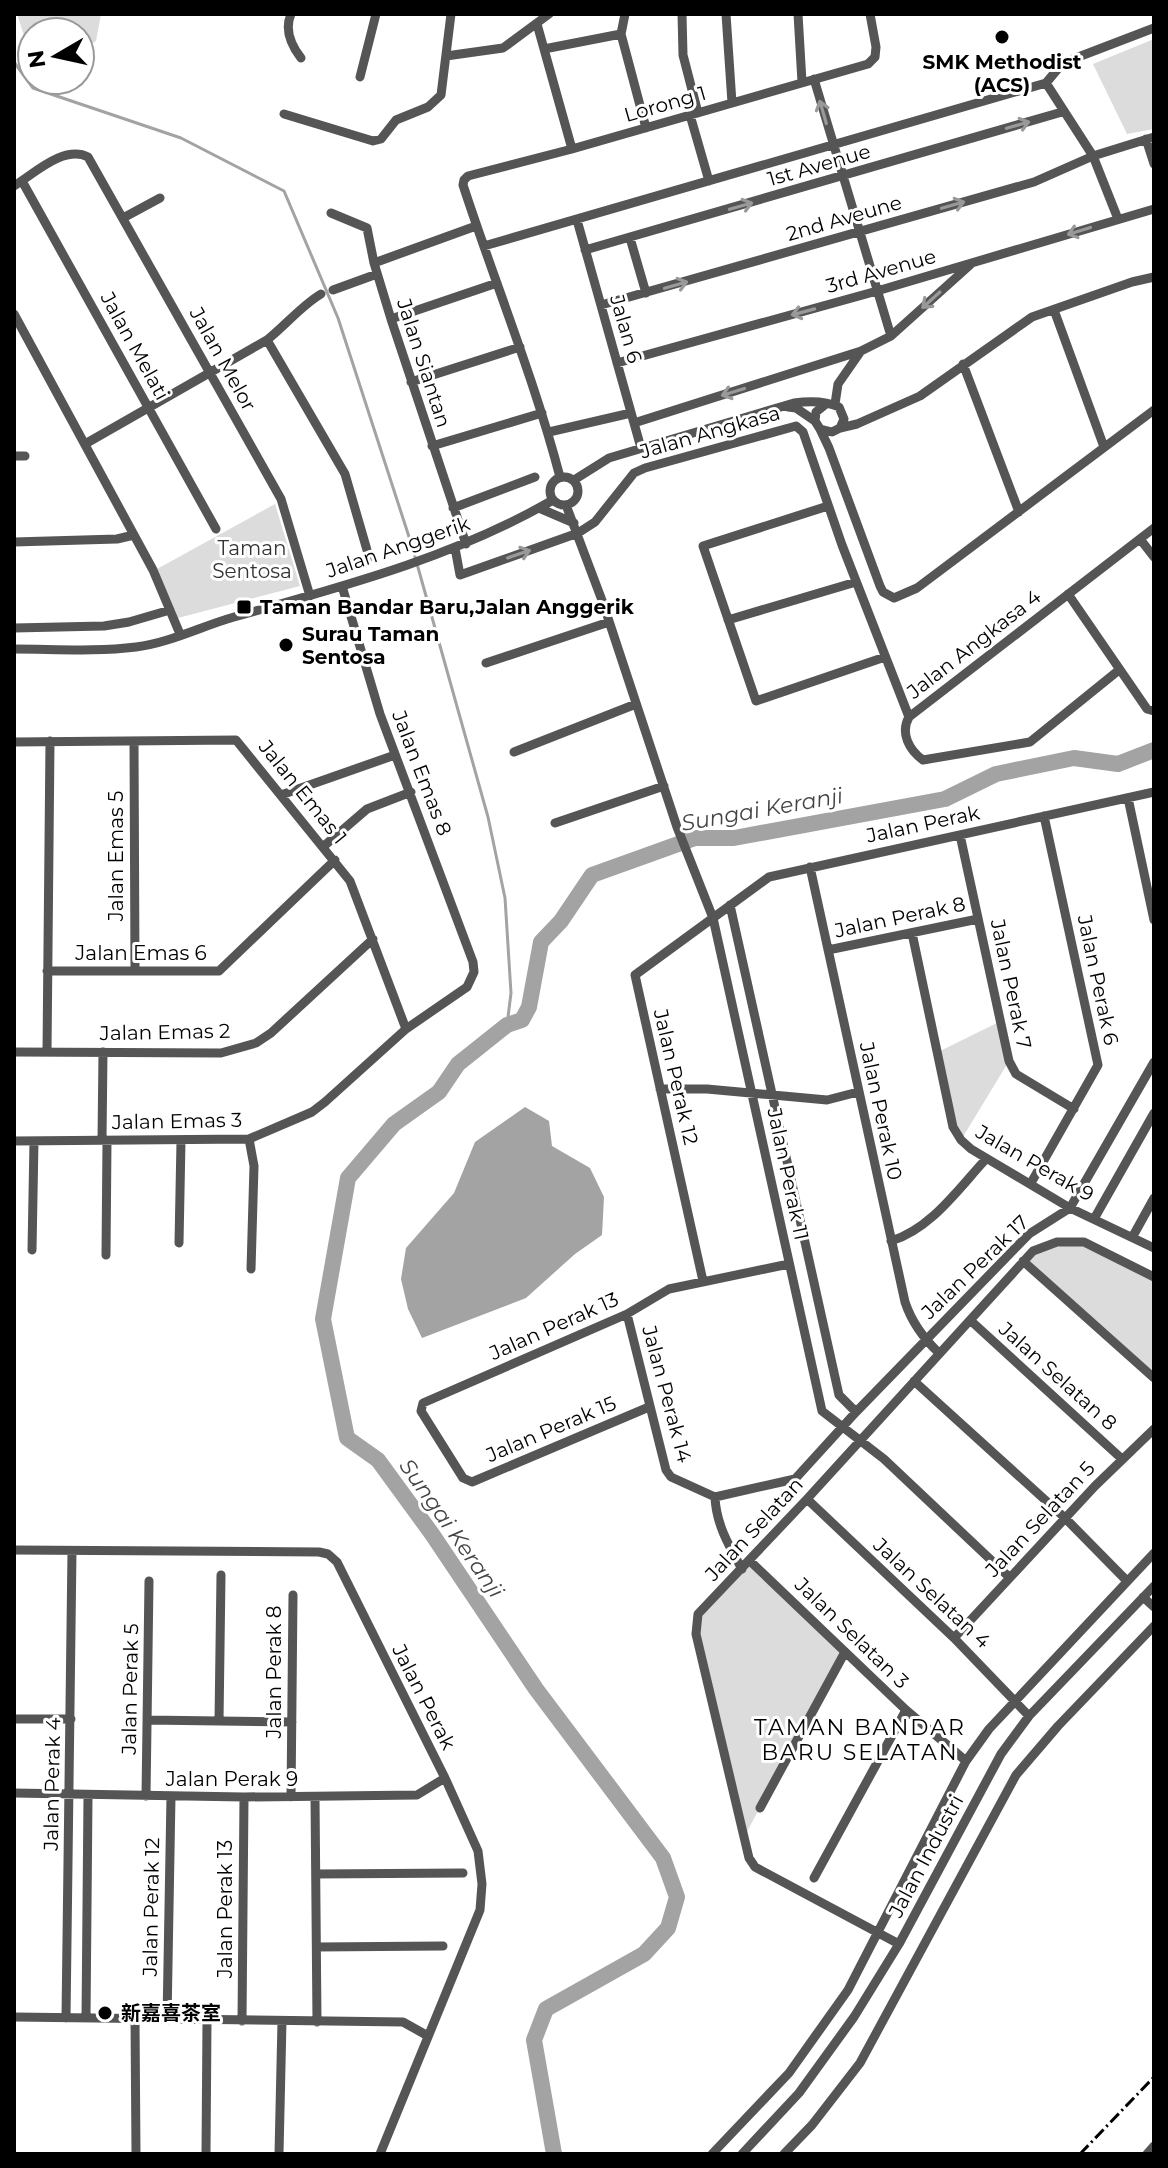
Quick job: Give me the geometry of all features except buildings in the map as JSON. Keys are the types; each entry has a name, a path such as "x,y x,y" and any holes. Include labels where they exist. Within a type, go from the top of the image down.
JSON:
{"street":[{"path":"291,14 288,29 293,48 301,58"},
{"path":"360,77 376,14"},
{"path":"284,114 373,141 381,139 396,120 428,107 441,95 451,14"},
{"path":"446,56 503,48 549,14"},
{"path":"625,14 621,34 646,128"},
{"path":"682,14 683,55 709,181"},
{"path":"726,14 732,103"},
{"path":"798,14 802,82"},
{"name":"Lorong 1","path":"476,226 463,185 468,176 868,64 875,57 876,47 870,14"},
{"path":"537,24 572,149"},
{"path":"484,246 1046,83 1061,65 1154,28"},
{"path":"544,49 621,34"},
{"path":"814,79 891,336"},
{"path":"1046,83 1093,156 1118,219"},
{"name":"1st Avenue","path":"585,250 1062,112"},
{"path":"1150,138 1154,164"},
{"name":"2nd Aveune","path":"601,305 1034,182 1093,156 1150,138"},
{"name":"Jalan Melor","path":"18,184 67,154 79,152 88,157 281,499 310,596"},
{"name":"Jalan Melati","path":"18,184 216,529"},
{"path":"123,218 160,198"},
{"name":"3rd Avenue","path":"617,363 877,291 1154,209"},
{"name":"Jalan Siantan","path":"331,213 367,228 391,319 466,544"},
{"name":"Jalan 6","path":"577,220 641,448"},
{"path":"374,263 476,226 549,432 560,477"},
{"path":"630,238 646,293"},
{"path":"549,432 633,418 861,351 891,336 972,263"},
{"path":"333,290 377,274"},
{"path":"785,406 796,408 828,433 857,424 920,396 1032,317 1154,277"},
{"path":"391,319 497,283"},
{"path":"85,444 267,340 305,304 321,294"},
{"path":"1054,310 1104,447"},
{"path":"14,314 153,570 180,634"},
{"path":"267,340 345,474 369,557"},
{"path":"411,382 520,347"},
{"path":"861,351 838,384 830,404 816,412 817,425 835,462 880,586 890,597 904,595 917,588 1154,410"},
{"path":"963,364 1019,512"},
{"path":"560,477 574,480 609,458 807,401 830,404 843,415 874,416"},
{"path":"432,446 542,413"},
{"path":"835,462 838,429 843,415"},
{"name":"Jalan Angkasa","path":"576,528 595,522 634,473 796,426 803,432 828,506"},
{"path":"707,429 713,449"},
{"path":"14,456 25,456"},
{"path":"453,508 535,477"},
{"path":"560,477 551,487 553,500 566,505 578,497 574,480"},
{"name":"Jalan Anggerik","path":"14,649 138,647 437,556 553,500"},
{"name":"Jalan Perak 11","path":"566,505 609,622 677,827 713,918 822,1411 884,1459 1009,1577"},
{"path":"885,657 756,701 703,546 828,506 909,717"},
{"path":"539,508 558,514 576,528"},
{"path":"455,548 460,575 576,528"},
{"name":"Jalan Angkasa 4","path":"1119,670 1030,742 928,760 919,758 904,735 904,726 909,717 1154,528"},
{"path":"14,542 117,539 134,535"},
{"path":"1140,539 1154,557"},
{"path":"728,620 856,582"},
{"name":"Jalan Emas 8","path":"342,586 380,714 473,962 474,972"},
{"path":"1068,594 1147,709 1154,711"},
{"path":"14,628 104,626 170,610"},
{"path":"486,663 609,622"},
{"path":"514,752 636,704"},
{"name":"Jalan Emas 1","path":"14,742 236,740 350,881 406,1029"},
{"path":"47,1052 50,741"},
{"name":"Jalan Emas 5","path":"134,741 135,971"},
{"path":"281,795 395,755"},
{"path":"555,823 664,786"},
{"path":"324,846 367,809 411,792"},
{"name":"Jalan Perak","path":"713,918 769,877 1154,792"},
{"path":"1128,798 1154,920"},
{"name":"Jalan Perak 6","path":"1031,1183 1098,1065 1044,816"},
{"name":"Jalan Perak 7","path":"960,835 1009,1061 1016,1074 1074,1109"},
{"name":"Jalan Emas 6","path":"47,971 219,971 335,860"},
{"name":"Jalan Perak 10","path":"810,867 891,1241 911,1319 925,1340 939,1353"},
{"name":"Jalan Perak 11","path":"730,905 839,1395 856,1412"},
{"name":"Jalan Perak 12","path":"703,1281 635,975 713,918"},
{"name":"Jalan Perak 8","path":"828,950 978,919"},
{"name":"Jalan Perak 9","path":"912,933 953,1127 961,1140 986,1159 1070,1208 1154,1248"},
{"name":"Jalan Emas 2","path":"14,1052 221,1053 256,1043 373,939"},
{"name":"Jalan Emas 3","path":"14,1141 249,1139 318,1107 406,1029 467,987 474,972"},
{"path":"103,1052 106,1255"},
{"name":"Jalan Perak 17","path":"841,1428 1029,1234 1070,1208 1154,1062"},
{"path":"660,1089 827,1100 858,1092"},
{"path":"1094,1219 1154,1113"},
{"path":"249,1139 254,1166 251,1269"},
{"path":"32,1250 34,1141"},
{"path":"179,1243 181,1141"},
{"path":"891,1241 909,1236 986,1159"},
{"path":"1133,1236 1154,1198"},
{"name":"Jalan Selatan","path":"899,1944 764,1873 749,1858 696,1634 698,1614 1033,1251 1057,1242 1084,1242 1154,1277"},
{"path":"1023,1261 1154,1378"},
{"name":"Jalan Perak 13","path":"467,1482 421,1411 423,1403 627,1314 669,1289 789,1264"},
{"name":"Jalan Perak 14","path":"627,1314 666,1470 671,1477 715,1497"},
{"name":"Jalan Selatan 8","path":"970,1320 1122,1459"},
{"path":"914,1381 1065,1518 1127,1581"},
{"name":"Jalan Perak 15","path":"467,1482 649,1407"},
{"path":"742,1569 725,1539 715,1510 715,1497 795,1479 841,1428"},
{"name":"Jalan Selatan 5","path":"954,1638 1065,1518 1154,1429"},
{"name":"Jalan Selatan 4","path":"807,1499 954,1638 1029,1716"},
{"name":"Jalan Perak","path":"14,1550 290,1552 328,1554 337,1562 478,1851 482,1884 480,1910 380,2154"},
{"name":"Jalan Perak 4","path":"66,2018 72,1551"},
{"path":"712,2154 789,2073 848,1990 966,1761 1015,1699 1154,1553"},
{"name":"Jalan Selatan 3","path":"750,1561 906,1710 966,1761"},
{"path":"219,1721 221,1575"},
{"name":"Jalan Perak 5","path":"146,1796 149,1581"},
{"name":"Jalan Industri","path":"742,2154 799,2093 854,2017 899,1944 1001,1754 1029,1716 1154,1586"},
{"name":"Jalan Perak 8","path":"291,1797 293,1595"},
{"path":"1143,1597 1154,1607"},
{"name":"Jalan Industri","path":"784,2154 812,2125 860,2063 1016,1775 1058,1726 1154,1626"},
{"path":"760,1808 845,1652"},
{"path":"814,1878 906,1710"},
{"path":"14,1719 71,1719"},
{"path":"147,1720 292,1722"},
{"name":"Jalan Perak 9","path":"14,1793 244,1797 417,1795 445,1778"},
{"name":"Jalan Perak 4","path":"86,2018 88,1796"},
{"name":"Jalan Perak 12","path":"167,2020 171,1796"},
{"name":"Jalan Perak 13","path":"242,2021 244,1797"},
{"path":"315,1797 317,2022"},
{"path":"316,1874 463,1873"},
{"path":"317,1947 443,1946"},
{"path":"14,2017 403,2022 428,2036"},
{"path":"135,2019 136,2154"},
{"path":"206,2154 207,2020"},
{"path":"279,2154 282,2021"},
{"path":"1147,2154 1154,2146"}],"green space":[{"path":"101,14 96,41 96,16 18,16"},
{"path":"1154,39 1154,129 1127,134 1093,64"},
{"name":"Taman Sentosa","path":"275,504 300,586 178,618 157,569"},
{"path":"1001,1021 1009,1061 961,1140 938,1052"},
{"path":"1084,1242 1154,1277 1154,1378 1023,1261 1033,1251"},
{"path":"750,1561 845,1652 744,1837 696,1624 724,1587"}],"shaded area":[{"path":"525,1107 549,1121 552,1146 590,1168 604,1197 602,1235 575,1254 526,1298 422,1338 408,1309 401,1279 406,1248 454,1193 475,1142"}],"waterway":[{"path":"14,62 33,88 181,138 284,191 338,318 412,546 488,817 505,898 511,993 507,1025"},
{"name":"Sungai Keranji","path":"554,2154 534,2040 546,2009 644,1954 668,1928 677,1897 663,1858 536,1689 432,1534 378,1460 347,1438 323,1319 348,1178 394,1124 439,1092 458,1064 507,1025 522,1020 529,1007 541,942 561,921 592,875 695,838 734,838 945,799 996,774 1074,758 1118,764 1154,750"}],"railway":[{"path":"1080,2154 1154,2077"}],"place":[{"name":"SMK Methodist (ACS)","path":"1002,37"},
{"name":"Taman Bandar Baru,Jalan Anggerik","path":"244,607"},
{"name":"Surau Taman Sentosa","path":"286,645"},
{"name":"新嘉喜茶室","path":"105,2013"}],"district":[{"name":"TAMAN BANDAR BARU SELATAN","path":"860,1740"}]}
